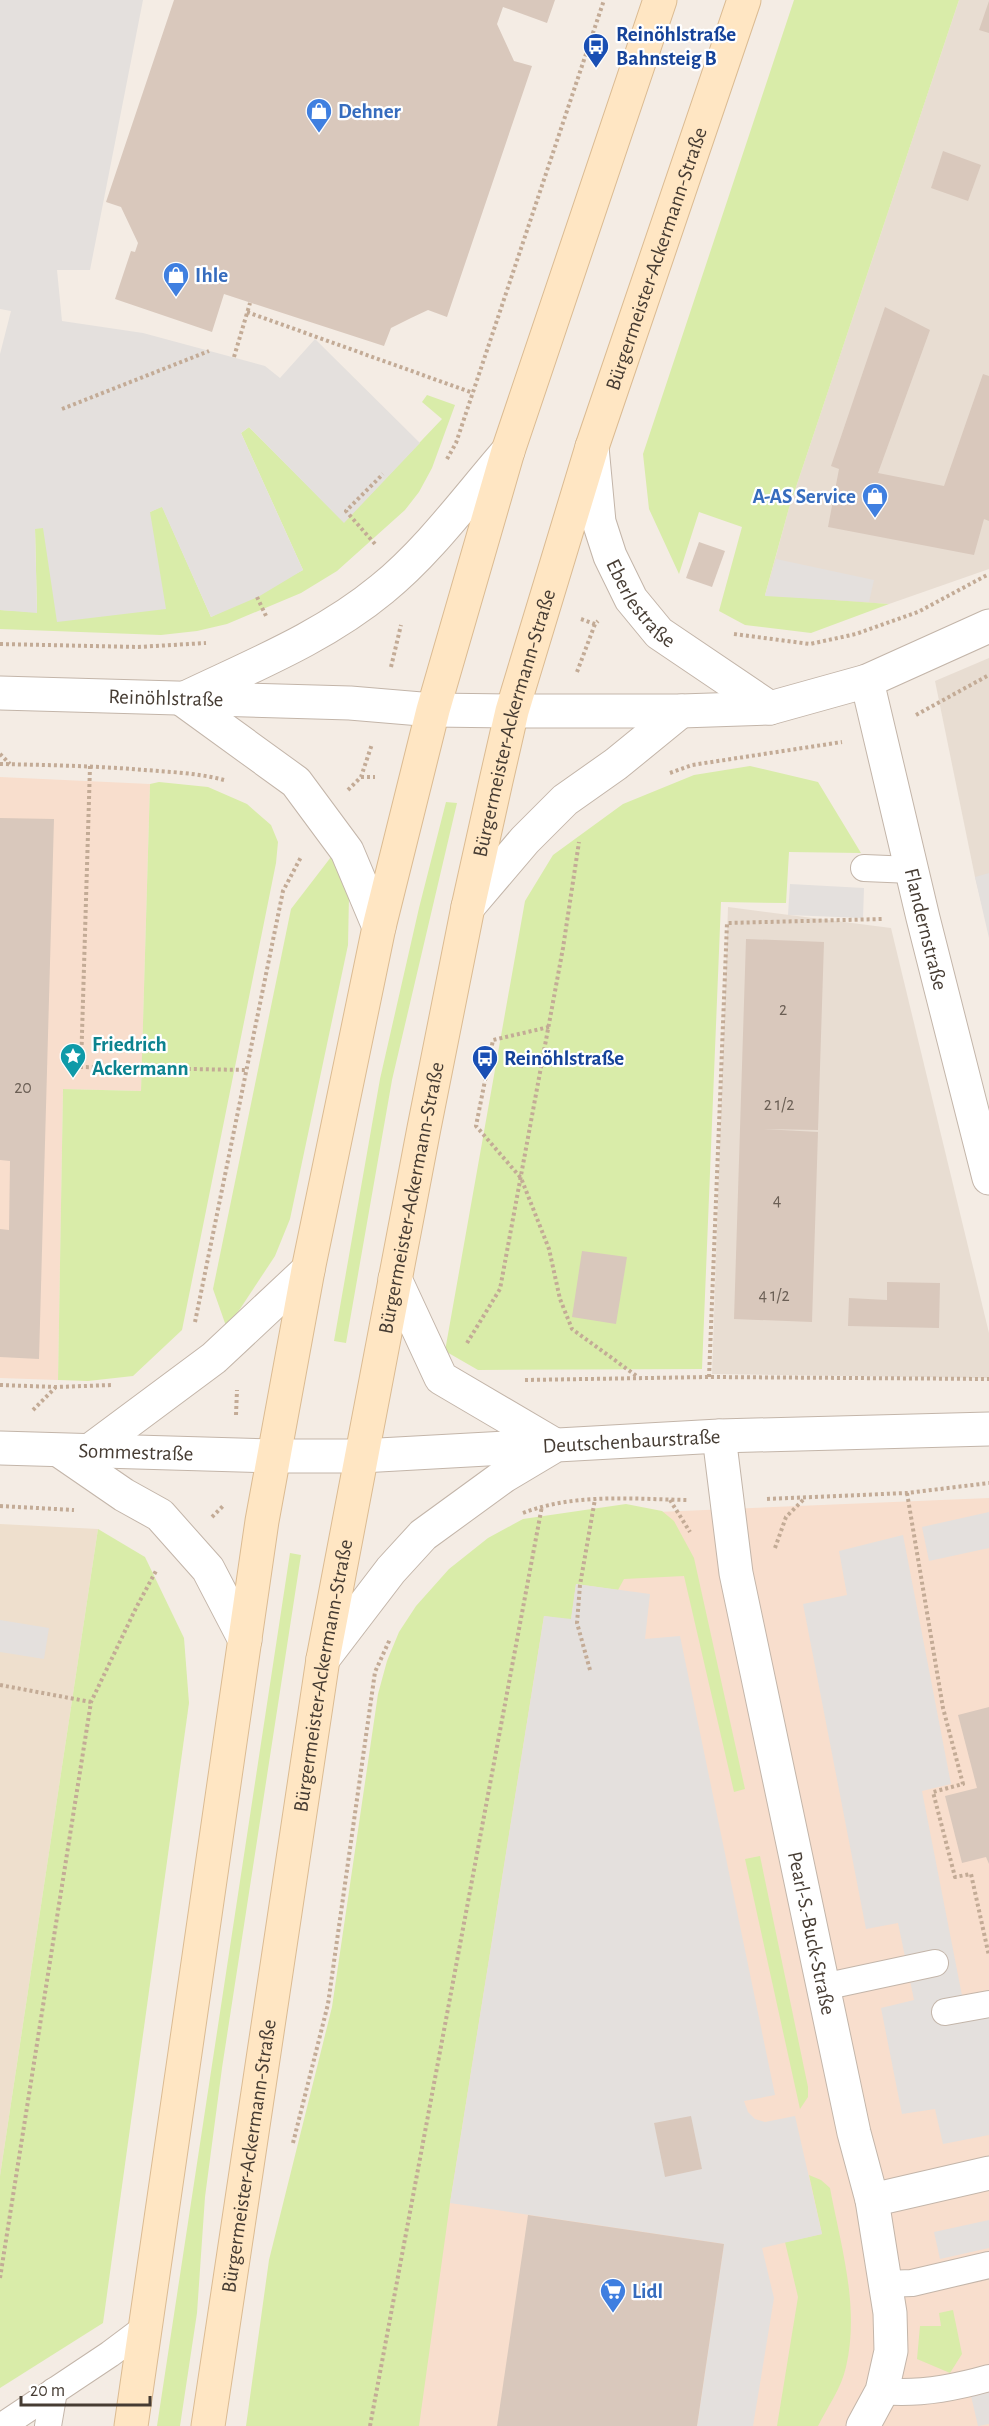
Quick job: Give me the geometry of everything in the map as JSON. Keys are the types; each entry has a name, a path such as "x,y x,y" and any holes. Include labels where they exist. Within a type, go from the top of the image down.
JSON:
{"main road":[{"path":"131,2426 273,1456 308,1270 380,927 432,710 508,451 660,0"},
{"name":"Bürgermeister-Ackermann-Straße","path":"208,2426 324,1659 394,1279 468,907 512,711 592,447 744,0"}],"street":[{"name":"Eberlestraße","path":"592,447 599,522 610,556 631,599 659,633 770,708"},
{"path":"380,927 347,851 296,782 183,699 308,639 381,590 408,565 508,451"},
{"path":"512,711 681,711 770,708 867,681 989,626"},
{"name":"Flandernstraße","path":"867,681 923,918 989,1178"},
{"name":"Reinöhlstraße","path":"0,693 350,703 432,710 512,711"},
{"path":"468,907 525,840 564,800 616,764 681,711"},
{"path":"245,1640 208,1569 160,1515 124,1495 75,1451 214,1358 308,1270"},
{"path":"324,1659 391,1570 423,1535 504,1476 555,1445 441,1378 394,1279"},
{"name":"Deutschenbaurstraße","path":"273,1456 361,1456 719,1436 989,1429"},
{"name":"Pearl-S.-Buck-Straße","path":"719,1436 736,1573 854,2133 872,2200 890,2313 891,2351 882,2391 863,2426"},
{"name":"Sommestraße","path":"0,1448 273,1456"},
{"path":"872,2200 989,2173"}],"lane":[{"path":"864,868 912,870"},
{"path":"823,1987 935,1963"},
{"path":"945,2012 989,2004"},
{"path":"885,2284 912,2283 989,2265"},
{"path":"2,2426 110,2354 146,2327"},
{"path":"882,2391 907,2394 964,2385 989,2378"},
{"path":"48,2426 54,2391"}],"path":[{"path":"445,462 456,443 604,0"},
{"path":"234,357 250,303"},
{"path":"247,312 473,393"},
{"path":"62,409 209,351"},
{"path":"382,551 346,511 383,474"},
{"path":"727,630 736,635 810,644 856,634 918,612 989,574"},
{"path":"258,597 272,629"},
{"path":"0,644 138,647 211,643"},
{"path":"663,775 692,765 880,735 989,675"},
{"path":"0,754 11,764"},
{"path":"0,764 90,766 209,776 232,783"},
{"path":"90,766 81,1066 246,1070"},
{"path":"464,1347 500,1289 577,871 580,840"},
{"path":"194,1328 283,891 303,853"},
{"path":"709,1377 727,923 923,918"},
{"path":"549,1027 494,1040 476,1126 521,1178 549,1249 560,1299 572,1329 638,1378"},
{"path":"238,1391 289,1376"},
{"path":"524,1380 709,1377 989,1379"},
{"path":"0,1385 56,1387 32,1410 21,1410"},
{"path":"521,1514 542,1506 595,1499 652,1497 669,1500 728,1500 907,1493 989,1483"},
{"path":"907,1493 943,1708 963,1784 933,1792 955,1877 970,1874 989,1956"},
{"path":"590,1670 577,1623 580,1585 595,1499"},
{"path":"370,2426 542,1506"},
{"path":"0,2278 91,1702 158,1568"},
{"name":"Bürgermeister-Ackermann-Straße","path":"291,2150 328,2004 375,1672 393,1632"},
{"path":"0,1685 91,1702"}],"shaded area":[{"path":"0,0 143,0 90,270 57,270 62,321 143,333 265,366 280,378 315,339 420,443 344,523 249,427 241,433 303,570 258,597 211,617 162,507 150,512 166,609 57,622 43,528 35,529 37,613 0,610 0,354 11,311 0,309"},
{"path":"959,0 989,0 989,569 889,604 765,596 789,508"},
{"path":"776,559 874,580 869,602 765,596"},
{"path":"989,658 989,933 975,877 935,681"},
{"path":"0,777 150,784 141,1091 63,1089 58,1380 0,1378"},
{"path":"989,873 989,938 975,877"},
{"path":"790,884 864,888 863,918 788,915"},
{"path":"728,907 891,928 989,1333 989,1378 712,1374"},
{"path":"989,1498 989,2426 411,2426 540,1517"},
{"path":"989,1512 989,1548 929,1561 922,1527"},
{"path":"0,1524 98,1529 0,2176"},
{"path":"903,1535 951,1784 922,1791 967,2021 989,2015 989,2135 943,2144 935,2109 902,2114 881,2008 914,2000 898,1923 866,1929 803,1604 847,1595 839,1551"},
{"path":"576,1584 650,1594 645,1639 680,1636 775,2095 744,2101 748,2112 755,2119 765,2122 795,2116 822,2234 762,2248 774,2298 753,2426 697,2426 724,2244 450,2203 544,1616 571,1619"},
{"path":"0,1620 49,1628 44,1659 0,1652"},
{"path":"989,2220 989,2248 940,2259 934,2232"},
{"path":"989,2392 989,2424 978,2426 971,2396"}],"green space":[{"path":"794,0 959,0 789,508 765,595 889,604 811,633 745,625 719,611 742,527 699,512 679,574 649,509 643,454"},
{"path":"427,395 455,405 432,468 419,492 405,510 337,571 301,593 227,624 197,631 161,635 0,629 0,610 37,612 35,528 150,512 162,506 211,617 303,570 241,433 249,427 344,522 442,419 422,402"},
{"path":"750,766 818,782 861,853 789,852 786,903 721,902 702,1369 478,1370 445,1351 525,901 553,855 623,804 694,775"},
{"path":"159,782 208,787 247,804 271,825 278,842 276,863 182,1330 133,1376 88,1381 58,1380 63,1089 141,1091 150,784"},
{"path":"446,802 457,803 392,1080 346,1343 334,1341 380,1079"},
{"path":"331,857 349,896 348,945 290,1219 275,1256 226,1326 213,1289 291,909"},
{"path":"626,1504 662,1511 674,1521 694,1558 745,1789 734,1792 684,1576 624,1579 618,1590 576,1584 571,1620 544,1616 450,2203 419,2426 246,2426 269,2260 332,2007 378,1694 387,1661 399,1632 416,1606 449,1569 488,1538 523,1519"},
{"path":"98,1529 145,1557 184,1638 189,1703 103,2323 0,2388 0,2176"},
{"path":"290,1553 301,1555 222,2068 205,2197 197,2313 180,2426 157,2426"},
{"path":"760,1856 808,2087 808,2097 800,2109 745,1859"},
{"path":"809,2175 821,2180 830,2188 844,2255 850,2300 850,2345 841,2383 818,2426 777,2426 798,2297 785,2242 822,2234"},
{"path":"953,2310 962,2354 950,2373 917,2359 920,2326 941,2326 939,2313"}],"building":[{"name":"Dehner","path":"174,0 555,0 547,23 503,7 497,24 514,61 532,66 447,317 428,310 391,328 384,346 224,294 212,332 115,299 131,251 135,252 138,243 121,207 106,202"},
{"path":"989,1 989,33 979,30"},
{"path":"943,151 981,165 968,201 931,188"},
{"path":"885,307 930,330 878,473 944,486 983,374 989,376 989,521 984,519 974,555 828,527 839,469 831,466"},
{"path":"699,542 725,551 712,587 686,578"},
{"path":"0,818 54,819 39,1359 0,1357 0,1229 9,1230 10,1161 0,1160"},
{"path":"746,939 824,942 818,1130 763,1129 818,1132 812,1322 734,1319"},
{"path":"582,1251 627,1257 616,1324 572,1317"},
{"path":"887,1282 940,1283 939,1328 848,1326 849,1298 887,1300"},
{"path":"989,1707 989,1864 986,1857 962,1863 945,1796 977,1788 958,1715"},
{"path":"691,2116 702,2169 665,2177 654,2123"},
{"name":"Lidl","path":"528,2215 724,2244 697,2426 497,2426"}],"place":[{"name":"Reinöhlstraße Bahnsteig B","path":"596,69"},
{"name":"Dehner","path":"319,134"},
{"name":"Ihle","path":"176,298"},
{"name":"A-AS Service","path":"875,519"},
{"name":"Friedrich Ackermann","path":"73,1079"},
{"name":"Reinöhlstraße","path":"485,1081"},
{"name":"Lidl","path":"613,2314"}]}
